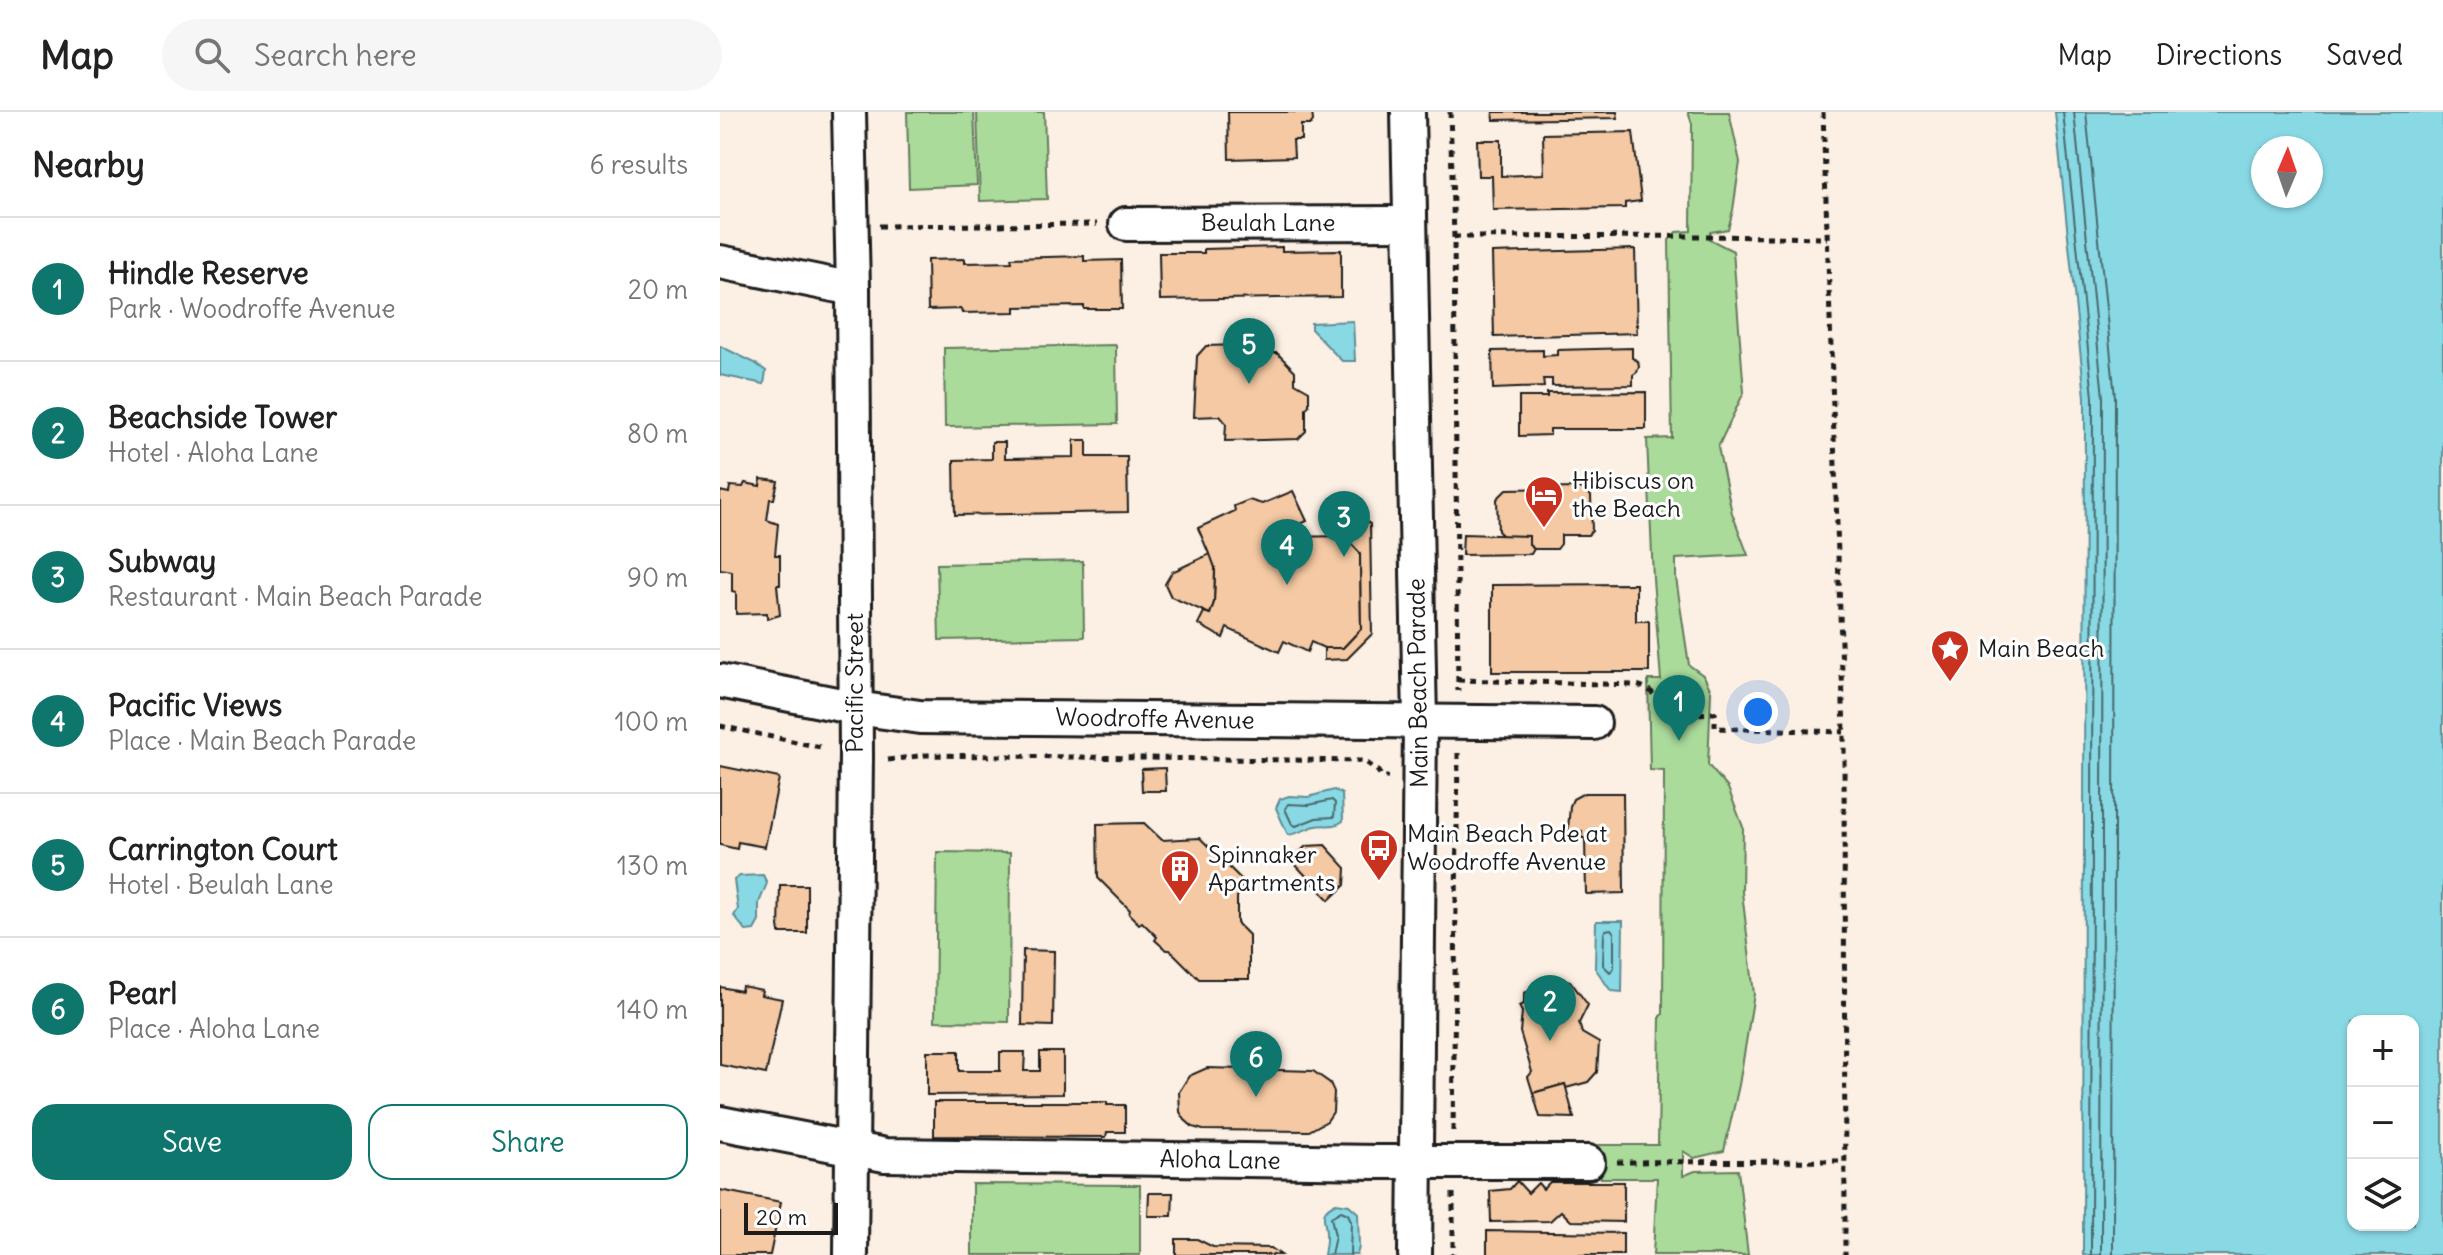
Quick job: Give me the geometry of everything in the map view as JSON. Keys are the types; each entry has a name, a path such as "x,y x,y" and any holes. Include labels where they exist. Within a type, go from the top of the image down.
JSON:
{"street":[{"name":"Pacific Street","path":"849,112 856,708 851,1255"},
{"name":"Main Beach Parade","path":"1408,112 1420,722 1415,1255"},
{"name":"Beulah Lane","path":"1126,224 1410,223"},
{"path":"720,262 853,289"},
{"name":"Woodroffe Avenue","path":"720,681 856,708 920,717 1594,723"},
{"name":"Aloha Lane","path":"720,1123 885,1155 1588,1162"}],"path":[{"path":"1450,112 1459,723 1453,1255"},
{"path":"1823,112 1844,732 1845,1255"},
{"path":"851,226 1126,224"},
{"path":"1454,237 1827,238"},
{"path":"1458,680 1636,685 1653,691 1666,710 1672,713 1715,713 1715,728 1844,732"},
{"path":"720,726 825,748"},
{"path":"888,760 926,755 1364,761 1382,777 1458,776"},
{"path":"1588,1162 1844,1161"}],"green space":[{"path":"907,112 974,112 977,185 909,188"},
{"path":"977,112 1044,112 1047,199 980,201"},
{"path":"1688,112 1729,112 1740,162 1728,229 1710,232 1709,239 1733,251 1744,392 1718,447 1732,513 1748,555 1676,559 1676,578 1689,665 1704,676 1711,691 1708,765 1728,788 1743,827 1742,892 1754,994 1724,1151 1694,1158 1683,1151 1683,1176 1695,1171 1738,1170 1748,1255 1653,1255 1657,1178 1601,1178 1597,1145 1658,1145 1660,1016 1663,1014 1664,771 1650,770 1648,680 1661,680 1647,439 1672,438 1669,240 1676,232 1691,231 1692,124"},
{"path":"1116,345 1117,424 945,427 944,348"},
{"path":"1083,561 1084,637 939,640 937,564"},
{"path":"937,852 1010,853 1009,1022 935,1021"},
{"path":"972,1184 1140,1185 1140,1255 972,1255"}],"water":[{"path":"2055,112 2443,112 2443,1255 2083,1255 2085,397"},
{"path":"1353,321 1355,361 1342,361 1311,329 1311,323"},
{"path":"720,346 766,371 764,384 720,375"},
{"path":"1334,790 1342,794 1343,821 1288,835 1276,808 1280,799 1308,797"},
{"path":"763,875 767,883 759,903 759,921 754,930 746,931 734,916 738,909 734,880 740,876"},
{"path":"1596,921 1623,921 1622,992 1611,991 1595,968"},
{"path":"1336,1203 1349,1205 1358,1213 1357,1255 1324,1255 1324,1215"}],"building":[{"path":"1228,112 1312,112 1313,121 1310,125 1301,125 1301,140 1293,140 1294,157 1229,159"},
{"path":"1493,112 1617,112 1618,118 1494,120"},
{"path":"1633,132 1641,201 1625,203 1625,208 1493,210 1492,176 1478,176 1477,140 1501,140 1501,176 1544,174 1543,134"},
{"path":"1282,247 1282,251 1341,250 1341,297 1160,300 1159,253"},
{"path":"1635,249 1637,333 1494,337 1492,253"},
{"path":"1084,256 1084,261 1121,260 1122,309 1084,309 1084,306 1015,307 1015,312 928,310 927,260 1012,262 1011,258"},
{"path":"1239,345 1246,352 1250,349 1253,352 1268,349 1271,353 1277,353 1295,371 1295,383 1309,391 1306,431 1298,439 1225,441 1226,423 1220,416 1194,417 1197,356 1206,346"},
{"path":"1632,348 1632,358 1638,361 1639,367 1633,375 1633,385 1552,386 1552,379 1543,379 1544,387 1493,389 1492,351 1543,350 1543,356 1557,355 1557,350"},
{"path":"1646,392 1646,429 1550,429 1550,435 1519,436 1519,397 1547,397 1547,393"},
{"path":"1074,440 1087,440 1087,457 1127,457 1128,512 955,515 954,460 992,459 992,442 1005,442 1005,458 1074,457"},
{"path":"761,479 778,481 774,499 770,499 767,520 778,524 775,555 780,555 780,585 777,585 780,615 767,619 767,613 736,614 732,571 720,569 720,491 729,493 730,486 743,487 745,483 760,486"},
{"path":"1581,488 1591,496 1592,531 1588,535 1561,535 1561,544 1557,549 1534,549 1529,545 1529,536 1503,536 1498,531 1497,499 1507,489"},
{"path":"1293,491 1307,521 1270,538 1273,544 1288,537 1344,536 1360,553 1361,629 1343,648 1324,648 1311,642 1307,652 1284,641 1279,652 1227,628 1223,638 1198,624 1204,612 1210,614 1214,602 1215,568 1198,528 1235,511 1234,506 1249,500 1262,504"},
{"path":"1340,520 1364,520 1370,524 1372,634 1347,659 1324,660 1324,648 1343,648 1361,629 1360,553 1344,536 1340,536"},
{"path":"1463,534 1529,536 1529,545 1534,549 1531,554 1462,555"},
{"path":"1210,554 1215,568 1214,602 1210,614 1171,597 1165,584 1172,572"},
{"path":"1636,584 1636,621 1649,621 1649,672 1492,672 1492,585"},
{"path":"720,766 779,778 765,847 738,842 737,849 720,845"},
{"path":"1165,768 1166,791 1142,791 1141,769"},
{"path":"1584,793 1623,793 1624,893 1586,894 1585,838 1582,838 1582,831 1568,830 1573,799"},
{"name":"Spinnaker Apartments","path":"1144,823 1162,840 1200,838 1242,880 1241,892 1237,897 1237,923 1249,935 1249,979 1199,979 1170,950 1155,940 1157,937 1142,922 1139,924 1129,914 1130,910 1098,878 1097,824"},
{"path":"1325,845 1346,868 1345,885 1329,900 1291,860 1306,846"},
{"path":"780,885 807,885 807,933 779,933"},
{"path":"1023,950 1054,951 1053,1026 1022,1025"},
{"path":"1557,978 1570,981 1588,1005 1579,1023 1582,1033 1599,1043 1597,1072 1588,1082 1566,1088 1565,1084 1533,1093 1528,1077 1532,1072 1520,1032 1522,1012 1519,1006 1524,1004 1524,993 1536,989 1536,984"},
{"path":"742,986 762,990 761,995 782,999 766,1074 720,1065 720,987 741,991"},
{"path":"927,1051 959,1051 959,1071 1000,1071 1000,1052 1025,1052 1024,1071 1040,1071 1040,1052 1063,1052 1063,1094 927,1095"},
{"path":"1207,1068 1313,1071 1330,1083 1334,1092 1333,1112 1327,1121 1309,1131 1203,1130 1193,1127 1180,1112 1179,1092 1189,1076"},
{"path":"1565,1084 1574,1118 1540,1117 1533,1093"},
{"path":"934,1102 1107,1102 1107,1105 1125,1105 1125,1132 1107,1132 1106,1137 934,1136"},
{"path":"1517,1181 1528,1193 1538,1183 1543,1189 1550,1182 1624,1182 1624,1222 1571,1221 1561,1211 1550,1221 1491,1222 1490,1191 1510,1189"},
{"path":"720,1190 781,1202 770,1255 720,1255"},
{"path":"1149,1193 1173,1193 1172,1216 1148,1216"},
{"path":"1487,1231 1623,1233 1623,1255 1487,1255"},
{"path":"1176,1239 1197,1239 1213,1247 1271,1248 1281,1255 1176,1255"}],"place":[{"name":"Carrington Court","path":"1249,384"},
{"name":"Hibiscus on the Beach","path":"1544,529"},
{"name":"Subway","path":"1344,557"},
{"name":"Pacific Views","path":"1287,585"},
{"name":"Main Beach","path":"1950,683"},
{"name":"Hindle Reserve","path":"1679,741"},
{"name":"Main Beach Pde at Woodroffe Avenue","path":"1379,882"},
{"name":"Spinnaker Apartments","path":"1180,903"},
{"name":"Beachside Tower","path":"1550,1041"},
{"name":"Pearl","path":"1256,1097"}]}
